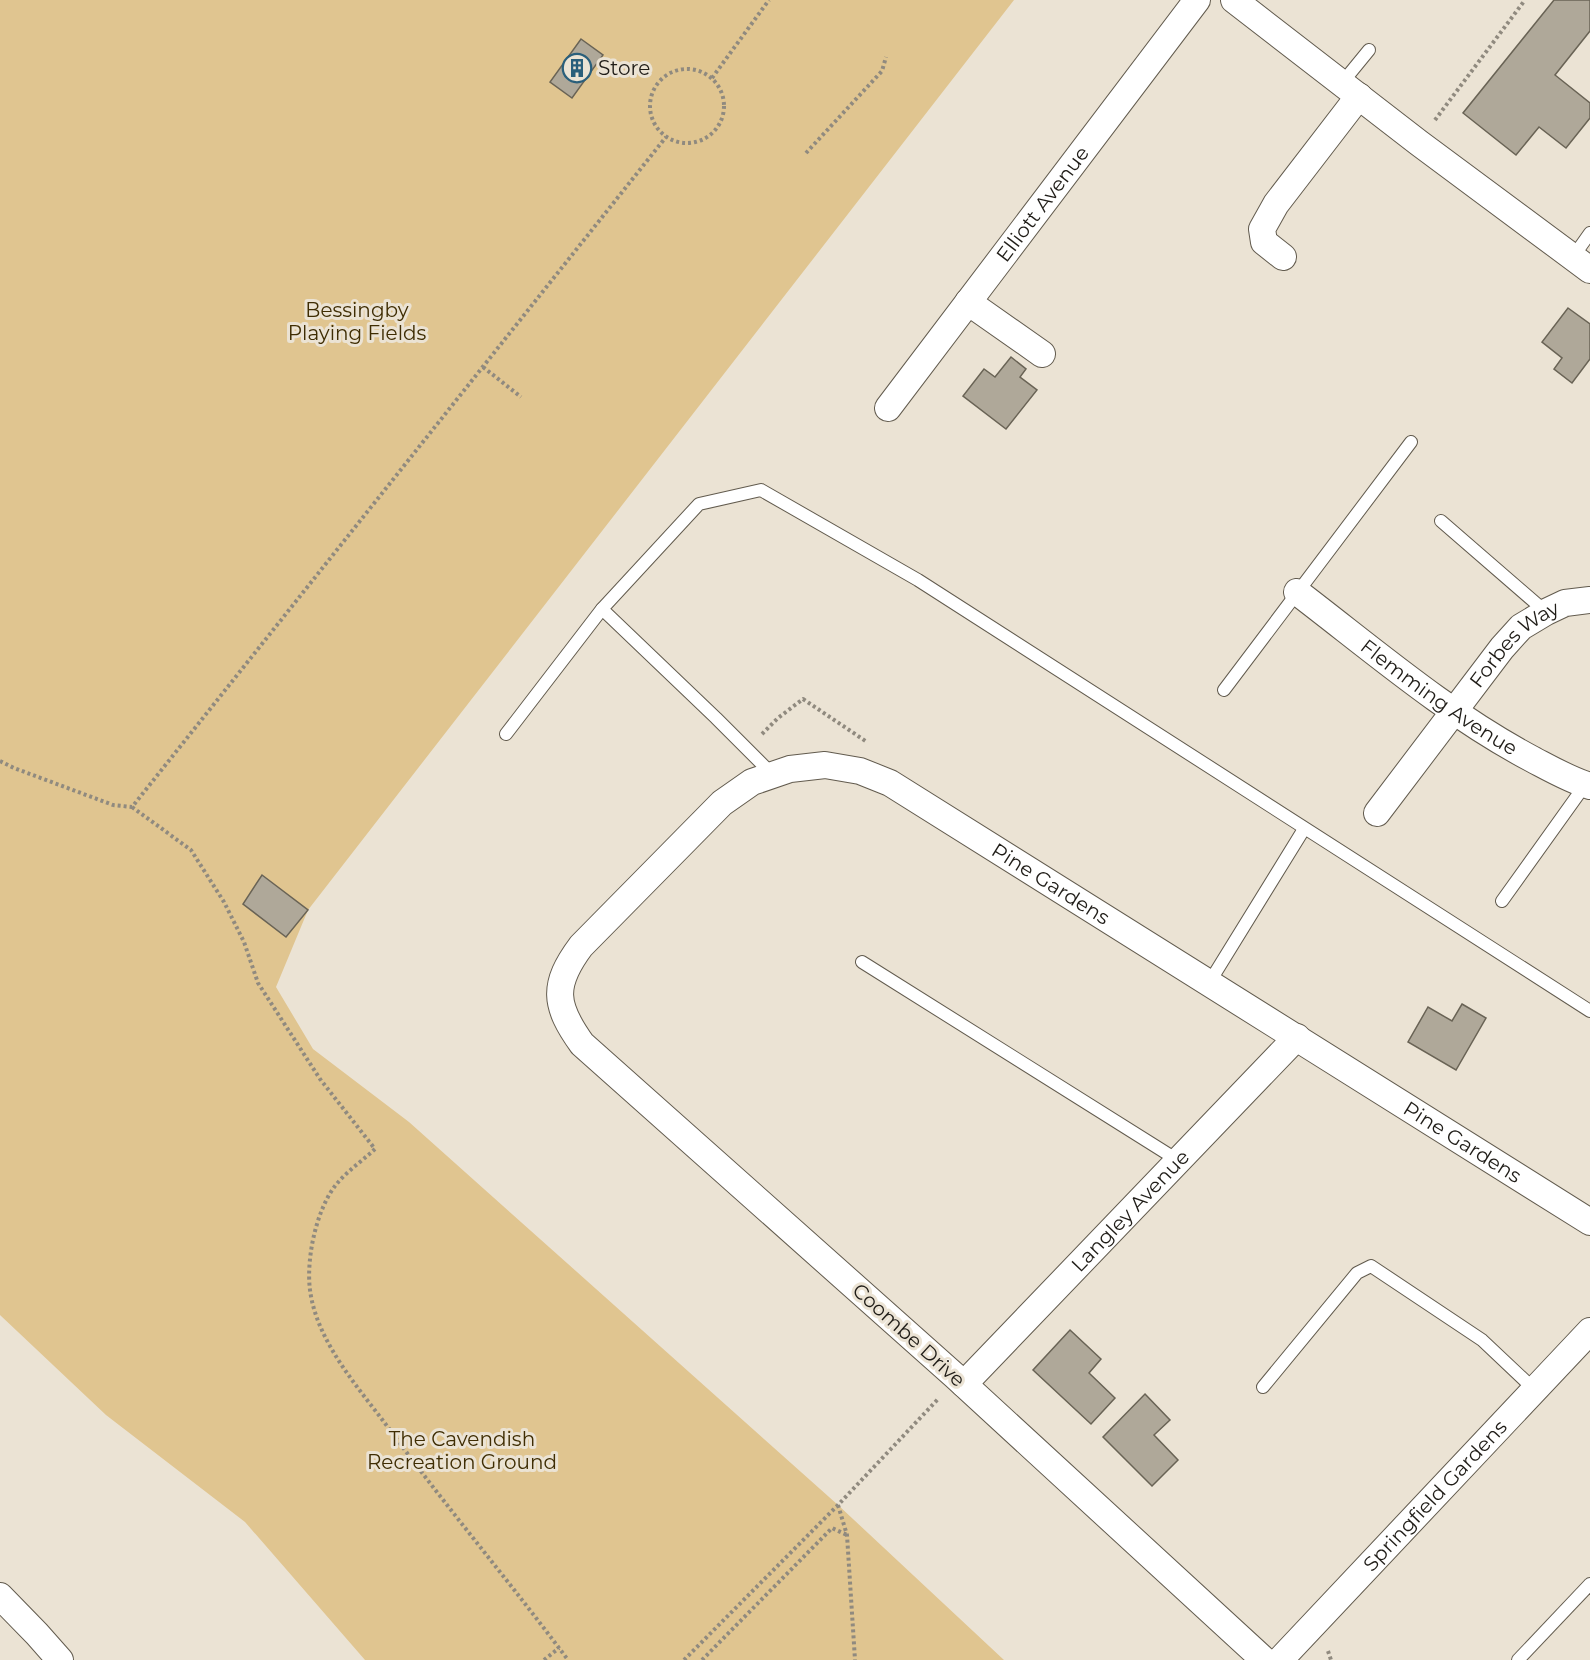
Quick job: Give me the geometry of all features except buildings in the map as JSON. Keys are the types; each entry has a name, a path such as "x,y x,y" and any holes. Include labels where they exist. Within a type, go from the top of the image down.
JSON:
{"street":[{"name":"Elliott Avenue","path":"888,408 1197,0"},
{"path":"1234,0 1581,263"},
{"path":"1283,257 1264,242 1262,229 1350,90"},
{"path":"968,302 1042,354"},
{"name":"Flemming Avenue","path":"1297,592 1455,712 1510,747 1588,786"},
{"name":"Forbes Way","path":"1377,813 1502,648 1521,627 1565,603 1590,600"},
{"name":"Pine Gardens","path":"561,1006 560,983 567,965 580,946 722,803 752,782 790,769 825,765 860,771 890,783 1590,1222"},
{"name":"Coombe Drive","path":"561,1006 569,1026 582,1044 964,1384 1264,1660"},
{"name":"Langley Avenue","path":"964,1384 1297,1037"},
{"name":"Springfield Gardens","path":"1280,1660 1590,1331"},
{"path":"0,1596 60,1660"}],"lane":[{"path":"1350,90 1369,50"},
{"path":"1581,263 1590,233"},
{"path":"1224,690 1411,442"},
{"path":"506,734 602,609 699,504 761,490 918,580 1590,1011"},
{"path":"1441,521 1546,612"},
{"path":"602,609 773,775"},
{"path":"1502,900 1588,786"},
{"path":"1209,983 1304,829"},
{"path":"862,963 1179,1161"},
{"path":"1263,1387 1357,1273 1371,1266 1482,1340 1534,1390"},
{"path":"1518,1660 1590,1584"}],"path":[{"path":"712,78 769,0"},
{"path":"1434,121 1524,0"},
{"path":"806,153 882,71 886,57"},
{"path":"678,70 701,71 712,78 720,87 724,99 724,111 720,123 708,137 690,143 678,142 666,137 658,129 651,112 652,94 658,83 666,75 678,70"},
{"path":"132,807 666,137"},
{"path":"483,367 521,397"},
{"path":"747,749 778,718 803,699 872,744"},
{"path":"0,760 14,768 113,805 132,807 190,850 224,902 244,942 258,983 320,1079 375,1149 335,1186 318,1218 311,1255 310,1289 319,1326 350,1376 417,1468 567,1660"},
{"path":"684,1660 838,1505 940,1396"},
{"path":"838,1505 847,1535 855,1660"},
{"path":"702,1660 831,1528 847,1535"},
{"path":"544,1660 559,1648"}],"green space":[{"path":"0,0 1014,0 308,910 276,987 313,1049 409,1122 838,1505 1004,1660 365,1660 245,1522 106,1415 0,1315"}],"place":[{"name":"Store","path":"577,68"}],"park label":[{"name":"Bessingby Playing Fields","path":"357,322"},
{"name":"The Cavendish Recreation Ground","path":"462,1450"}]}
